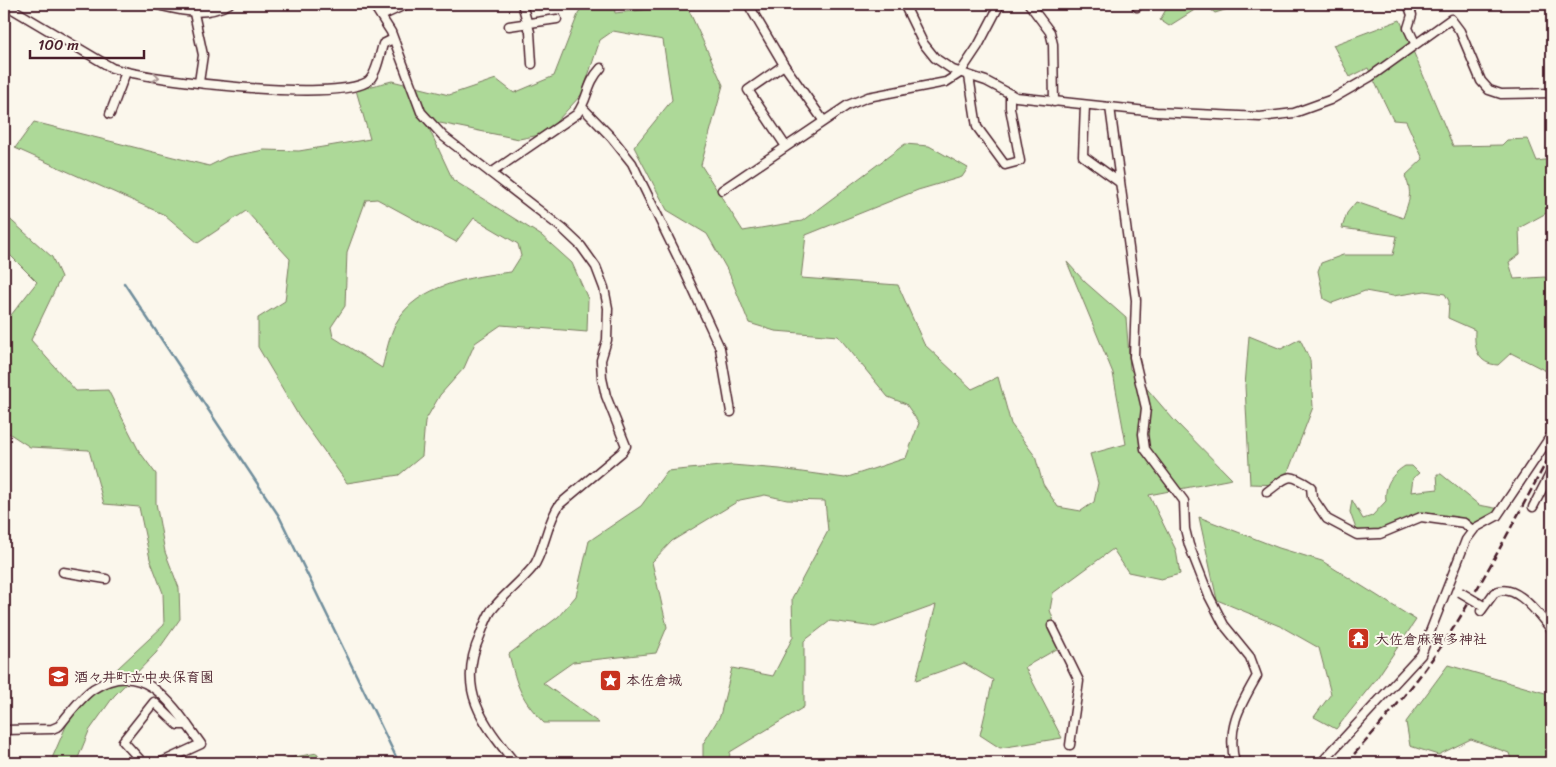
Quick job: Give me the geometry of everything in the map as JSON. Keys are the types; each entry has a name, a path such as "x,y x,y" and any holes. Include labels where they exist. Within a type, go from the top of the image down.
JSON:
{"street":[{"path":"4,4 112,68 126,72 256,89 315,91 365,84 372,76 383,44 393,39"},
{"path":"153,4 195,13 207,12 229,4"},
{"path":"192,4 203,55 199,82"},
{"path":"373,4 393,39 422,112 443,136 574,239 596,267 604,288 608,308 608,327 601,360 602,378 606,396 626,446 560,504 552,514 535,566 490,613 473,654 469,684 480,714 485,725 514,763"},
{"path":"381,16 407,4"},
{"path":"522,4 528,23 532,64"},
{"path":"748,4 784,65 823,120"},
{"path":"904,4 923,43 935,58 960,73 986,81 1010,94 1054,102 1156,112 1260,116 1294,113 1330,100 1355,86 1451,19 1470,51 1481,81 1489,90 1501,94 1552,93"},
{"path":"722,190 784,145 848,104 868,97 946,82 960,73 978,46 1000,4"},
{"path":"1029,4 1050,32 1053,44 1054,102"},
{"path":"1408,4 1412,15 1408,28 1415,43"},
{"path":"509,26 557,19"},
{"path":"784,65 748,90 784,145"},
{"path":"491,173 577,114 582,107 591,78 601,68"},
{"path":"110,114 126,72"},
{"path":"969,76 978,127 1005,165 1016,164 1020,161 1010,108 1010,94"},
{"path":"1085,105 1083,156 1119,182"},
{"path":"582,107 612,138 632,163 720,348 731,412"},
{"path":"1110,107 1136,300 1134,357 1146,408 1143,434 1145,449 1184,501 1185,529 1189,545 1209,596 1224,625 1250,657 1257,672 1257,676 1238,710 1234,722 1230,744 1235,763"},
{"path":"1321,763 1421,655 1447,584 1472,530 1497,516 1512,497 1540,450 1551,438"},
{"path":"1533,507 1532,505 1552,470"},
{"path":"1267,492 1288,477 1295,476 1311,487 1312,497 1327,519 1357,535 1380,534 1421,517 1464,523 1472,530"},
{"path":"63,572 106,578"},
{"path":"1447,584 1482,607 1497,591 1513,593 1531,605 1552,630"},
{"path":"1052,626 1078,681 1070,745"},
{"path":"4,730 52,729 58,726 92,690 108,682 127,678 144,683 159,692 201,744 160,763"},
{"path":"143,763 123,741 154,702 178,725 187,725"}],"green space":[{"path":"582,4 614,4 615,13 651,9 652,4 686,4 723,85 701,165 743,231 802,221 905,144 929,146 968,168 962,177 918,190 806,235 801,278 898,285 924,344 972,389 998,377 1011,424 1035,456 1043,484 1058,507 1081,511 1094,502 1098,483 1090,454 1126,444 1113,373 1067,262 1085,282 1126,318 1130,369 1173,419 1232,479 1149,495 1176,550 1180,574 1161,579 1128,572 1113,549 1053,593 1050,610 1062,646 1025,667 1062,738 1000,748 980,735 993,680 964,663 916,680 936,605 875,627 830,621 804,641 804,707 730,752 729,763 703,763 703,744 720,716 732,668 773,676 793,637 792,598 828,531 825,501 787,500 765,495 740,500 672,541 652,562 667,627 656,653 573,662 543,683 599,723 544,723 525,699 518,684 509,654 558,617 576,596 589,541 641,506 667,471 732,465 780,469 845,478 906,458 919,423 906,404 888,397 838,336 775,331 749,323 729,273 707,234 667,210 634,147 672,100 663,40 613,31 600,40 582,94 545,134 519,139 425,120 453,180 542,236 572,263 588,299 587,332 501,325 475,343 464,368 440,395 425,421 422,456 399,475 347,483 297,413 258,347 258,318 285,301 290,259 246,211 198,243 165,215 15,148 34,122 209,166 227,157 264,150 299,151 370,139 356,90 392,81 449,95 496,79 514,93 554,76","holes":["377,199 456,242 474,218 518,244 521,256 511,272 463,280 431,291 417,300 405,310 396,323 382,368 333,337 331,327 345,306 347,252 366,200"]},
{"path":"1169,4 1204,4 1169,26 1160,20"},
{"path":"1204,4 1232,4 1231,8 1215,13"},
{"path":"1400,20 1453,146 1502,145 1507,140 1528,139 1537,161 1552,159 1552,210 1519,228 1520,254 1509,262 1514,279 1545,277 1552,284 1552,374 1511,353 1498,365 1485,362 1476,349 1475,330 1448,318 1449,301 1445,294 1425,291 1393,296 1365,291 1332,303 1324,299 1318,271 1321,263 1343,255 1393,255 1397,236 1342,228 1347,213 1356,202 1403,218 1409,197 1409,188 1405,176 1423,159 1406,121 1393,120 1368,68 1350,77 1333,45"},
{"path":"4,214 52,257 61,277 31,340 76,391 108,390 139,451 156,474 156,503 165,552 179,588 180,619 156,653 114,696 89,731 76,763 50,763 73,710 164,625 163,593 150,559 139,507 104,504 89,450 30,447 4,430 4,324 37,282 4,249"},
{"path":"1249,336 1281,349 1300,339 1310,360 1313,407 1283,485 1250,484 1245,386"},
{"path":"1405,466 1412,466 1419,473 1413,478 1411,492 1438,489 1437,474 1441,474 1479,505 1500,509 1496,514 1476,526 1456,519 1422,514 1373,532 1356,529 1350,512 1352,500 1363,519 1372,516 1386,501 1386,490 1390,480"},
{"path":"1199,517 1279,548 1322,561 1416,620 1377,678 1336,729 1314,717 1331,694 1319,648 1282,627 1217,600"},
{"path":"1448,665 1552,695 1552,763 1512,763 1509,753 1471,739 1438,755 1410,746 1406,722"},
{"path":"317,753 323,763 274,763 284,759"}],"waterway":[{"path":"124,283 279,516 399,763"}],"railway":[{"path":"1346,763 1379,727 1439,650 1488,570 1552,452"}],"place":[{"name":"大佐倉麻賀多神社","path":"1359,639"},
{"name":"酒々井町立中央保育園","path":"58,677"},
{"name":"本佐倉城","path":"610,680"}]}
